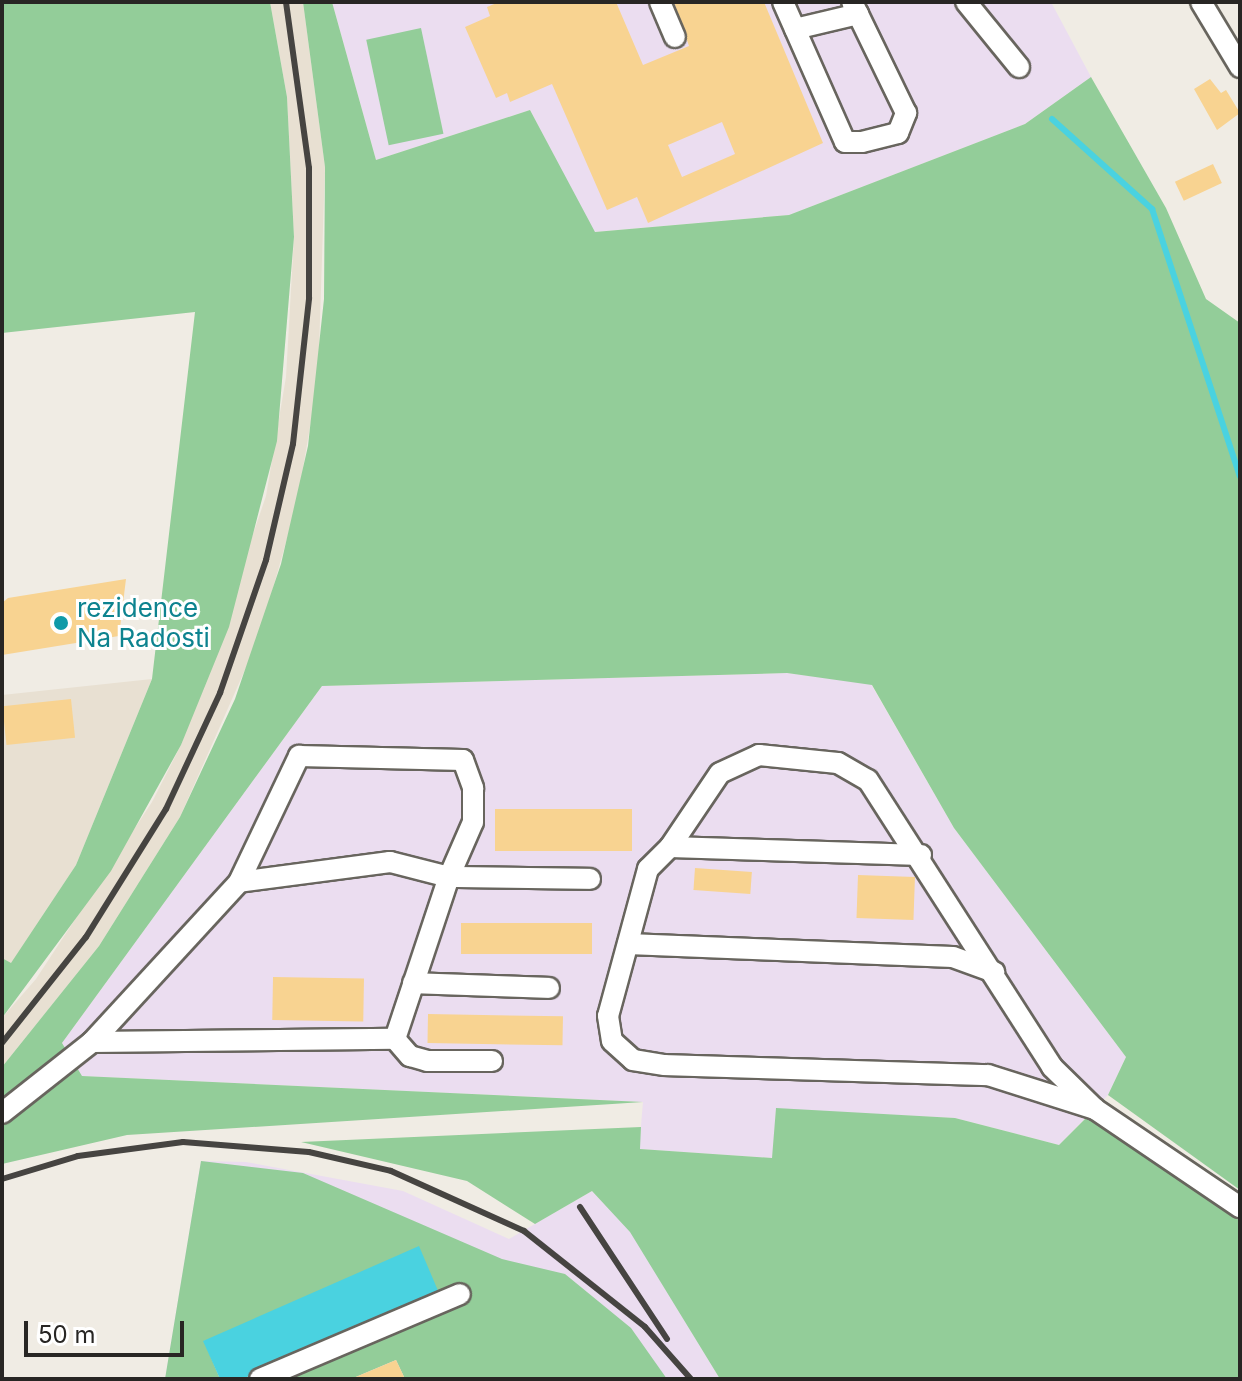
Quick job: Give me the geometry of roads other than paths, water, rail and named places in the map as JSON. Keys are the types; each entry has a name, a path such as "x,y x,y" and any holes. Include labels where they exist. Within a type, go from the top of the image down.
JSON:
{"street":[{"path":"660,2 675,37"},
{"path":"783,2 845,142 898,133 906,113 855,8 795,29"},
{"path":"966,2 1019,67"},
{"path":"1201,2 1240,67"},
{"path":"1095,1109 988,1075 633,1060 612,1041 608,1016 648,869 670,847 720,773 759,755 838,763 868,780 921,855 1052,1067 1095,1109 1240,1207"},
{"path":"2,1113 92,1042 239,882 299,756 463,760 473,788 473,822 449,877 395,1039"},
{"path":"670,847 921,855"},
{"path":"239,882 390,862 449,877 590,879"},
{"path":"628,944 953,957 994,972"},
{"path":"413,983 549,988"},
{"path":"92,1042 395,1039 410,1056 427,1061 492,1061"},
{"path":"260,1379 460,1294"}],"water":[{"path":"419,1246 439,1293 242,1379 220,1379 203,1341"}],"waterway":[{"path":"1052,119 1152,209 1240,476"}],"railway":[{"path":"2,1043 86,937 166,809 220,693 266,560 293,444 309,298 309,168 286,2"},
{"path":"2,1179 78,1156 183,1142 309,1152 391,1171 524,1231 645,1327 691,1379"},
{"path":"580,1207 667,1339"}],"place":[{"name":"rezidence Na Radosti","path":"61,623"}]}
